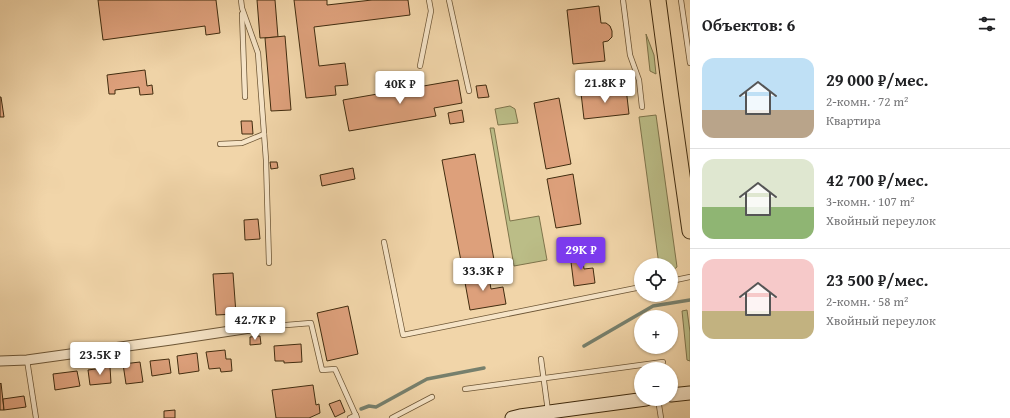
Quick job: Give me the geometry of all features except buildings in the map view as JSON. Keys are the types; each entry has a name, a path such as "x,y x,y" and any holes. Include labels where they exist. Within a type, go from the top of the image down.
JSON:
{"main road":[{"path":"658,0 671,98 688,203 690,231"},
{"path":"678,394 690,393"},
{"path":"512,418 634,401"}],"street":[{"path":"0,361 27,360 257,327"}],"lane":[{"path":"241,0 245,97"},
{"path":"420,66 430,11 429,0"},
{"path":"449,0 469,91"},
{"path":"623,0 630,55 639,80 642,107"},
{"path":"681,0 690,63"},
{"path":"242,8 258,53 266,160 269,263"},
{"path":"220,144 242,143 264,134"},
{"path":"384,242 403,336 634,288"},
{"path":"678,280 690,277"},
{"path":"274,326 311,323 322,370 335,369 356,416 350,418"},
{"path":"541,359 548,412"},
{"path":"27,360 36,418"},
{"path":"465,389 634,366"},
{"path":"392,418 432,398"},
{"path":"659,406 661,418"}],"green space":[{"path":"646,34 654,55 656,74 650,71"},
{"path":"510,106 515,109 518,123 498,125 495,109"},
{"path":"656,115 676,258 658,258 639,117"},
{"path":"490,128 494,128 510,221 539,216 547,260 514,266"},
{"path":"687,310 690,332 690,361 687,360 682,311"}],"waterway":[{"path":"584,346 653,306 690,300"},
{"path":"361,409 369,406 376,407 427,379 484,368"}]}
